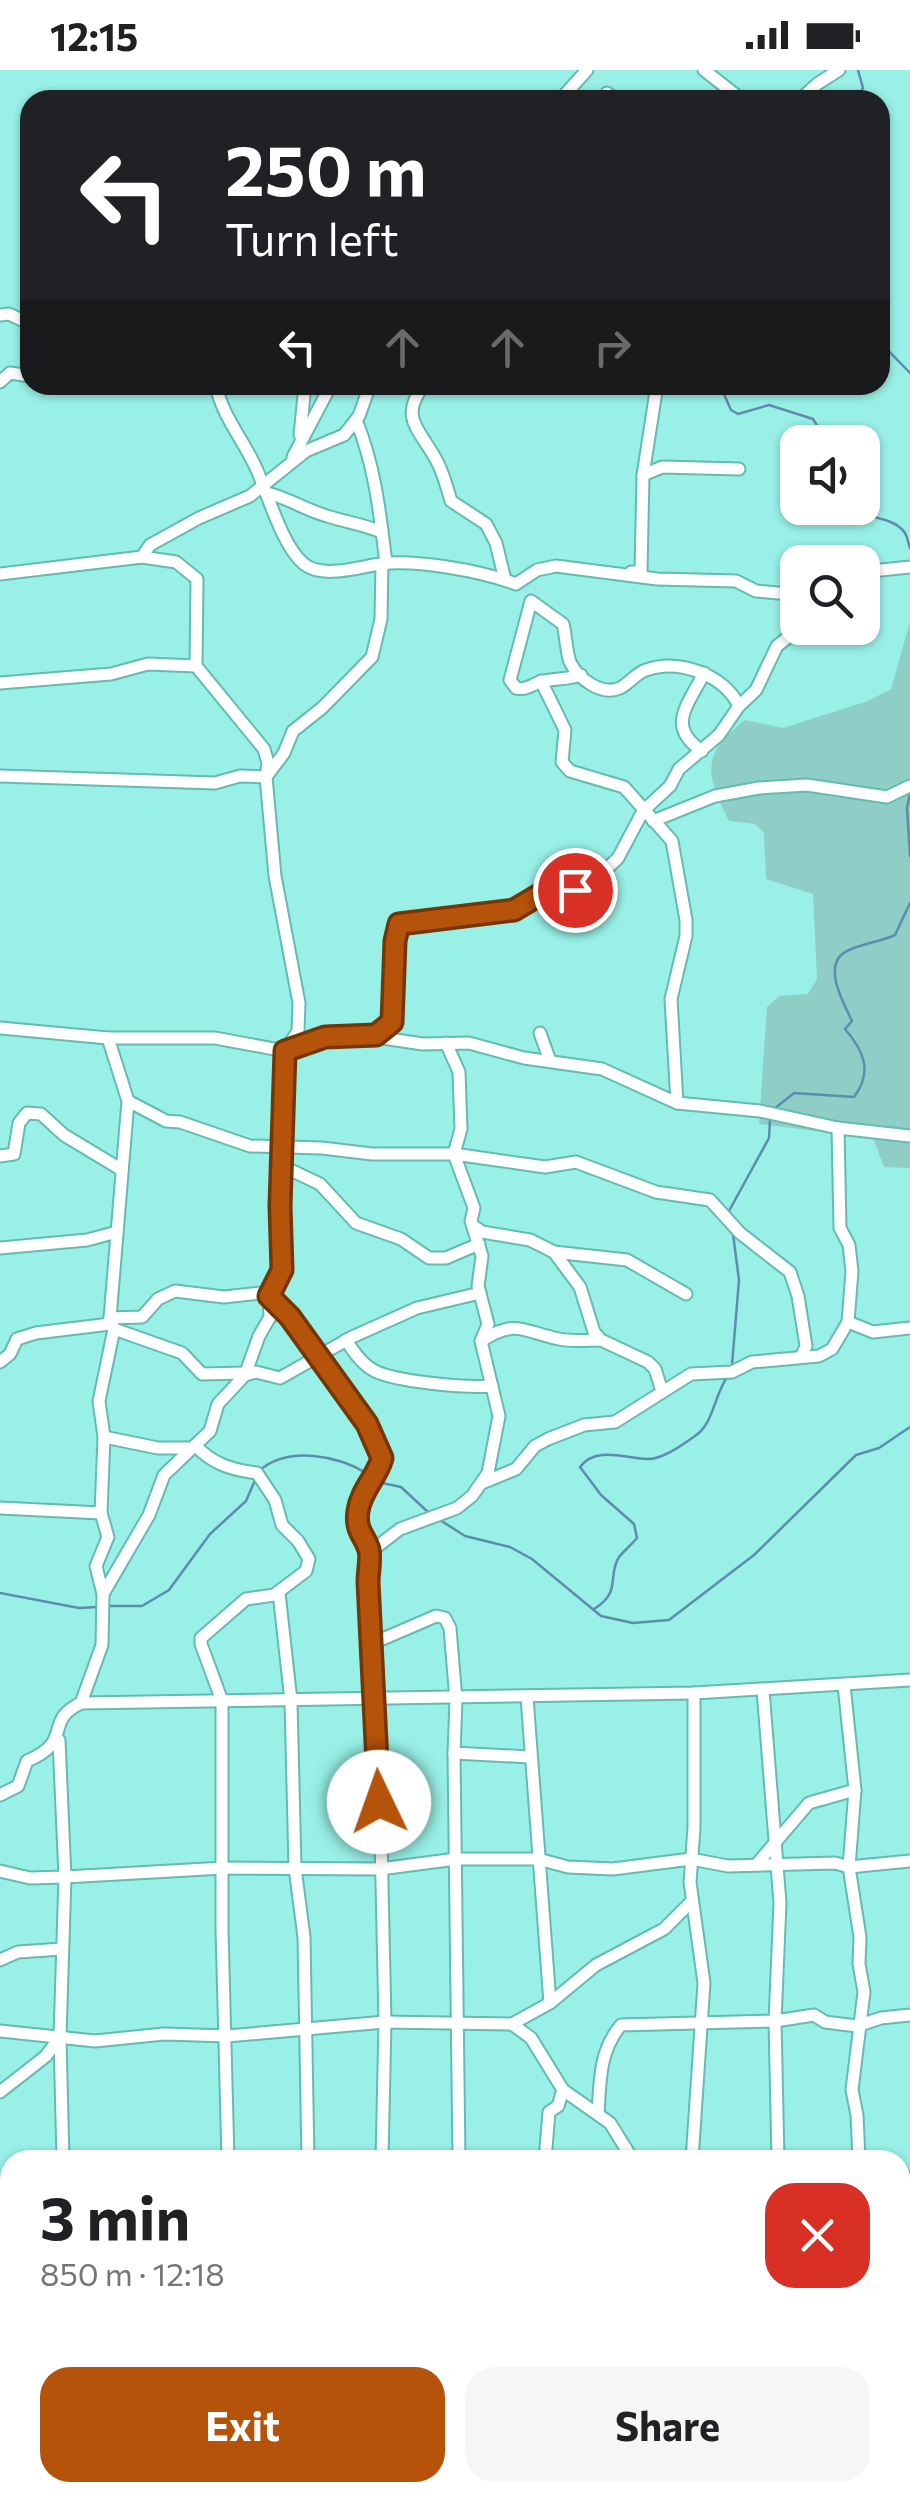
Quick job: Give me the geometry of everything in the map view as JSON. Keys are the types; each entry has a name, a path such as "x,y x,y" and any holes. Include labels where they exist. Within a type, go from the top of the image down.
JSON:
{"street":[{"path":"569,90 587,70"},
{"path":"704,70 729,90"},
{"path":"817,77 839,70"},
{"path":"219,395 280,526 305,565 320,570 344,570 384,564 426,564 516,584 537,570 556,566 657,578 736,581 756,591 780,593"},
{"path":"298,448 304,395"},
{"path":"142,557 150,545 199,518 265,490 291,460 326,395"},
{"path":"291,460 344,436 356,420 366,395"},
{"path":"417,395 410,412 444,474 451,501 486,524 496,543 505,580"},
{"path":"537,570 641,572 643,475 655,395"},
{"path":"266,777 293,732 372,657 381,620 384,564 375,475 356,420"},
{"path":"643,475 662,466 739,469"},
{"path":"265,490 327,516 381,532"},
{"path":"0,574 142,557 176,562 197,579 196,666 264,749 268,763 277,890 299,1003 298,1031 285,1051 282,1270 269,1294 270,1317 258,1336 246,1374 223,1396 210,1431 164,1475 149,1515 103,1594"},
{"path":"880,570 910,568"},
{"path":"581,675 566,681 542,681 524,690 516,688 510,680 531,602 563,624 570,662 600,690 618,689 645,670 680,668 704,673 732,692 739,706"},
{"path":"376,1035 392,1022 399,924 514,910 556,885 575,890 594,882 618,858 678,769 720,735 739,706 756,690 780,644"},
{"path":"0,683 111,674 148,664 196,666"},
{"path":"702,751 687,741 682,714 704,673"},
{"path":"542,681 565,730 562,762 570,771 624,788 672,841 686,920 671,999 677,1103"},
{"path":"0,776 215,783 240,776 266,777"},
{"path":"648,816 714,796 758,788 807,785 887,797 910,786"},
{"path":"0,1028 108,1038 215,1038 285,1051 325,1037 376,1035 402,1042 470,1043 602,1069 677,1103 760,1111 838,1128 910,1136"},
{"path":"540,1034 550,1061"},
{"path":"81,1703 102,1644 103,1594 96,1566 108,1536 101,1513 104,1437 99,1400 111,1324 128,1101 108,1038"},
{"path":"382,2150 384,2022 368,1560 370,1552 400,1529 457,1508 472,1496 488,1473 499,1416 481,1342 488,1324 478,1278 482,1256 471,1221 474,1208 454,1154 460,1130 459,1072 446,1044"},
{"path":"128,1101 166,1121 235,1142 372,1154 454,1154 545,1167 576,1162 656,1192 710,1200 740,1232 790,1272 806,1346 800,1357"},
{"path":"0,1156 14,1154 26,1113 41,1114 64,1135 122,1170"},
{"path":"282,1121 304,1147"},
{"path":"478,1486 516,1470 535,1446 584,1425 614,1422 691,1374 732,1372 752,1362 819,1356 832,1349 848,1322 852,1271 849,1245 840,1228 838,1128"},
{"path":"282,1166 320,1184 356,1224 401,1238 429,1258 446,1258 478,1244"},
{"path":"471,1221 482,1232 530,1240 554,1252 628,1260 686,1294"},
{"path":"0,1248 87,1240 117,1232"},
{"path":"554,1252 580,1286 589,1322 601,1340"},
{"path":"0,1344 142,1316 158,1299 174,1292 224,1297 269,1294"},
{"path":"269,1294 367,1424 380,1449 379,1469 371,1476 358,1509 360,1537 370,1552"},
{"path":"111,1324 182,1353 202,1374 256,1372 280,1378 346,1340 417,1308 480,1294"},
{"path":"848,1322 873,1332 910,1328"},
{"path":"481,1342 512,1326 555,1339 601,1340 648,1362 655,1369 662,1391"},
{"path":"0,1362 18,1339"},
{"path":"346,1340 364,1363 384,1375 468,1388 492,1386"},
{"path":"104,1437 158,1448 193,1446 209,1459 235,1470 257,1473 275,1500 282,1525 307,1553 306,1571 287,1582 278,1593 246,1598 201,1638 222,1701 222,1929 228,2036 228,2150"},
{"path":"0,1508 101,1513"},
{"path":"278,1593 291,1701 295,1868 304,1938 308,2150"},
{"path":"371,1644 436,1616 445,1618 450,1628 456,1700 460,2150"},
{"path":"0,1795 18,1786 27,1761 52,1748 58,1739 58,1722 66,1710 81,1703 456,1700 763,1690 910,1680"},
{"path":"844,1685 855,1790 849,1867 864,1992 852,2090 859,2150"},
{"path":"763,1690 778,1865 778,2150"},
{"path":"693,2150 704,1983 691,1902 694,1693"},
{"path":"527,1697 550,2003"},
{"path":"58,1722 65,1877 60,2036 63,2150"},
{"path":"454,1753 530,1757"},
{"path":"756,1865 809,1802 855,1790"},
{"path":"0,1871 30,1878 224,1868 380,1868 456,1859 538,1859 568,1867 614,1869 691,1859 728,1866 835,1863 849,1867 910,1862"},
{"path":"0,2031 96,2040 164,2034 228,2036 305,2026 384,2022 512,2024 550,2003 596,1965 664,1929 691,1902"},
{"path":"0,1960 18,1952 62,1949"},
{"path":"598,2114 601,2065 609,2038 620,2025 775,2021 814,2015 825,2022 858,2026 881,2018 910,2015"},
{"path":"512,2024 531,2038 563,2090 610,2123 627,2150"},
{"path":"0,2092 46,2056 60,2036"},
{"path":"546,2150 549,2112 558,2106 563,2090"}],"shaded area":[{"path":"910,622 910,1168 884,1167 873,1138 759,1124 767,1007 779,996 808,994 817,979 813,894 766,879 764,833 755,824 729,821 715,790 711,766 721,744 745,720 783,728 868,701 891,689"}],"waterway":[{"path":"858,70 862,90"},
{"path":"890,352 910,373"},
{"path":"724,395 731,410 738,414 769,405 813,419 817,425"},
{"path":"880,519 900,527 910,548"},
{"path":"910,793 910,856"},
{"path":"774,1109 794,1093 854,1097 860,1088 864,1062 845,1029 852,1021 836,983 836,963 849,950 895,935 910,903"},
{"path":"729,1211 769,1138 770,1120"},
{"path":"732,1365 739,1280 733,1234"},
{"path":"594,1609 611,1590 619,1557 637,1538 634,1524 601,1495 580,1467 602,1455 646,1459 665,1455 701,1431 728,1376"},
{"path":"440,1520 465,1536 510,1547 532,1559 601,1616 633,1623 669,1620 754,1555 856,1455 879,1448 910,1427"},
{"path":"259,1471 284,1458 314,1456 343,1462 368,1474"},
{"path":"110,1606 142,1606 169,1590 210,1534 246,1501 256,1478"},
{"path":"373,1481 401,1487 429,1513"},
{"path":"0,1593 79,1608 97,1607"}],"route":[{"path":"379,1802 368,1582 370,1552 360,1537 358,1509 382,1458 367,1424 290,1317 269,1296 282,1270 285,1051 325,1037 376,1035 392,1022 399,924 514,910 556,885 575,890"}]}
